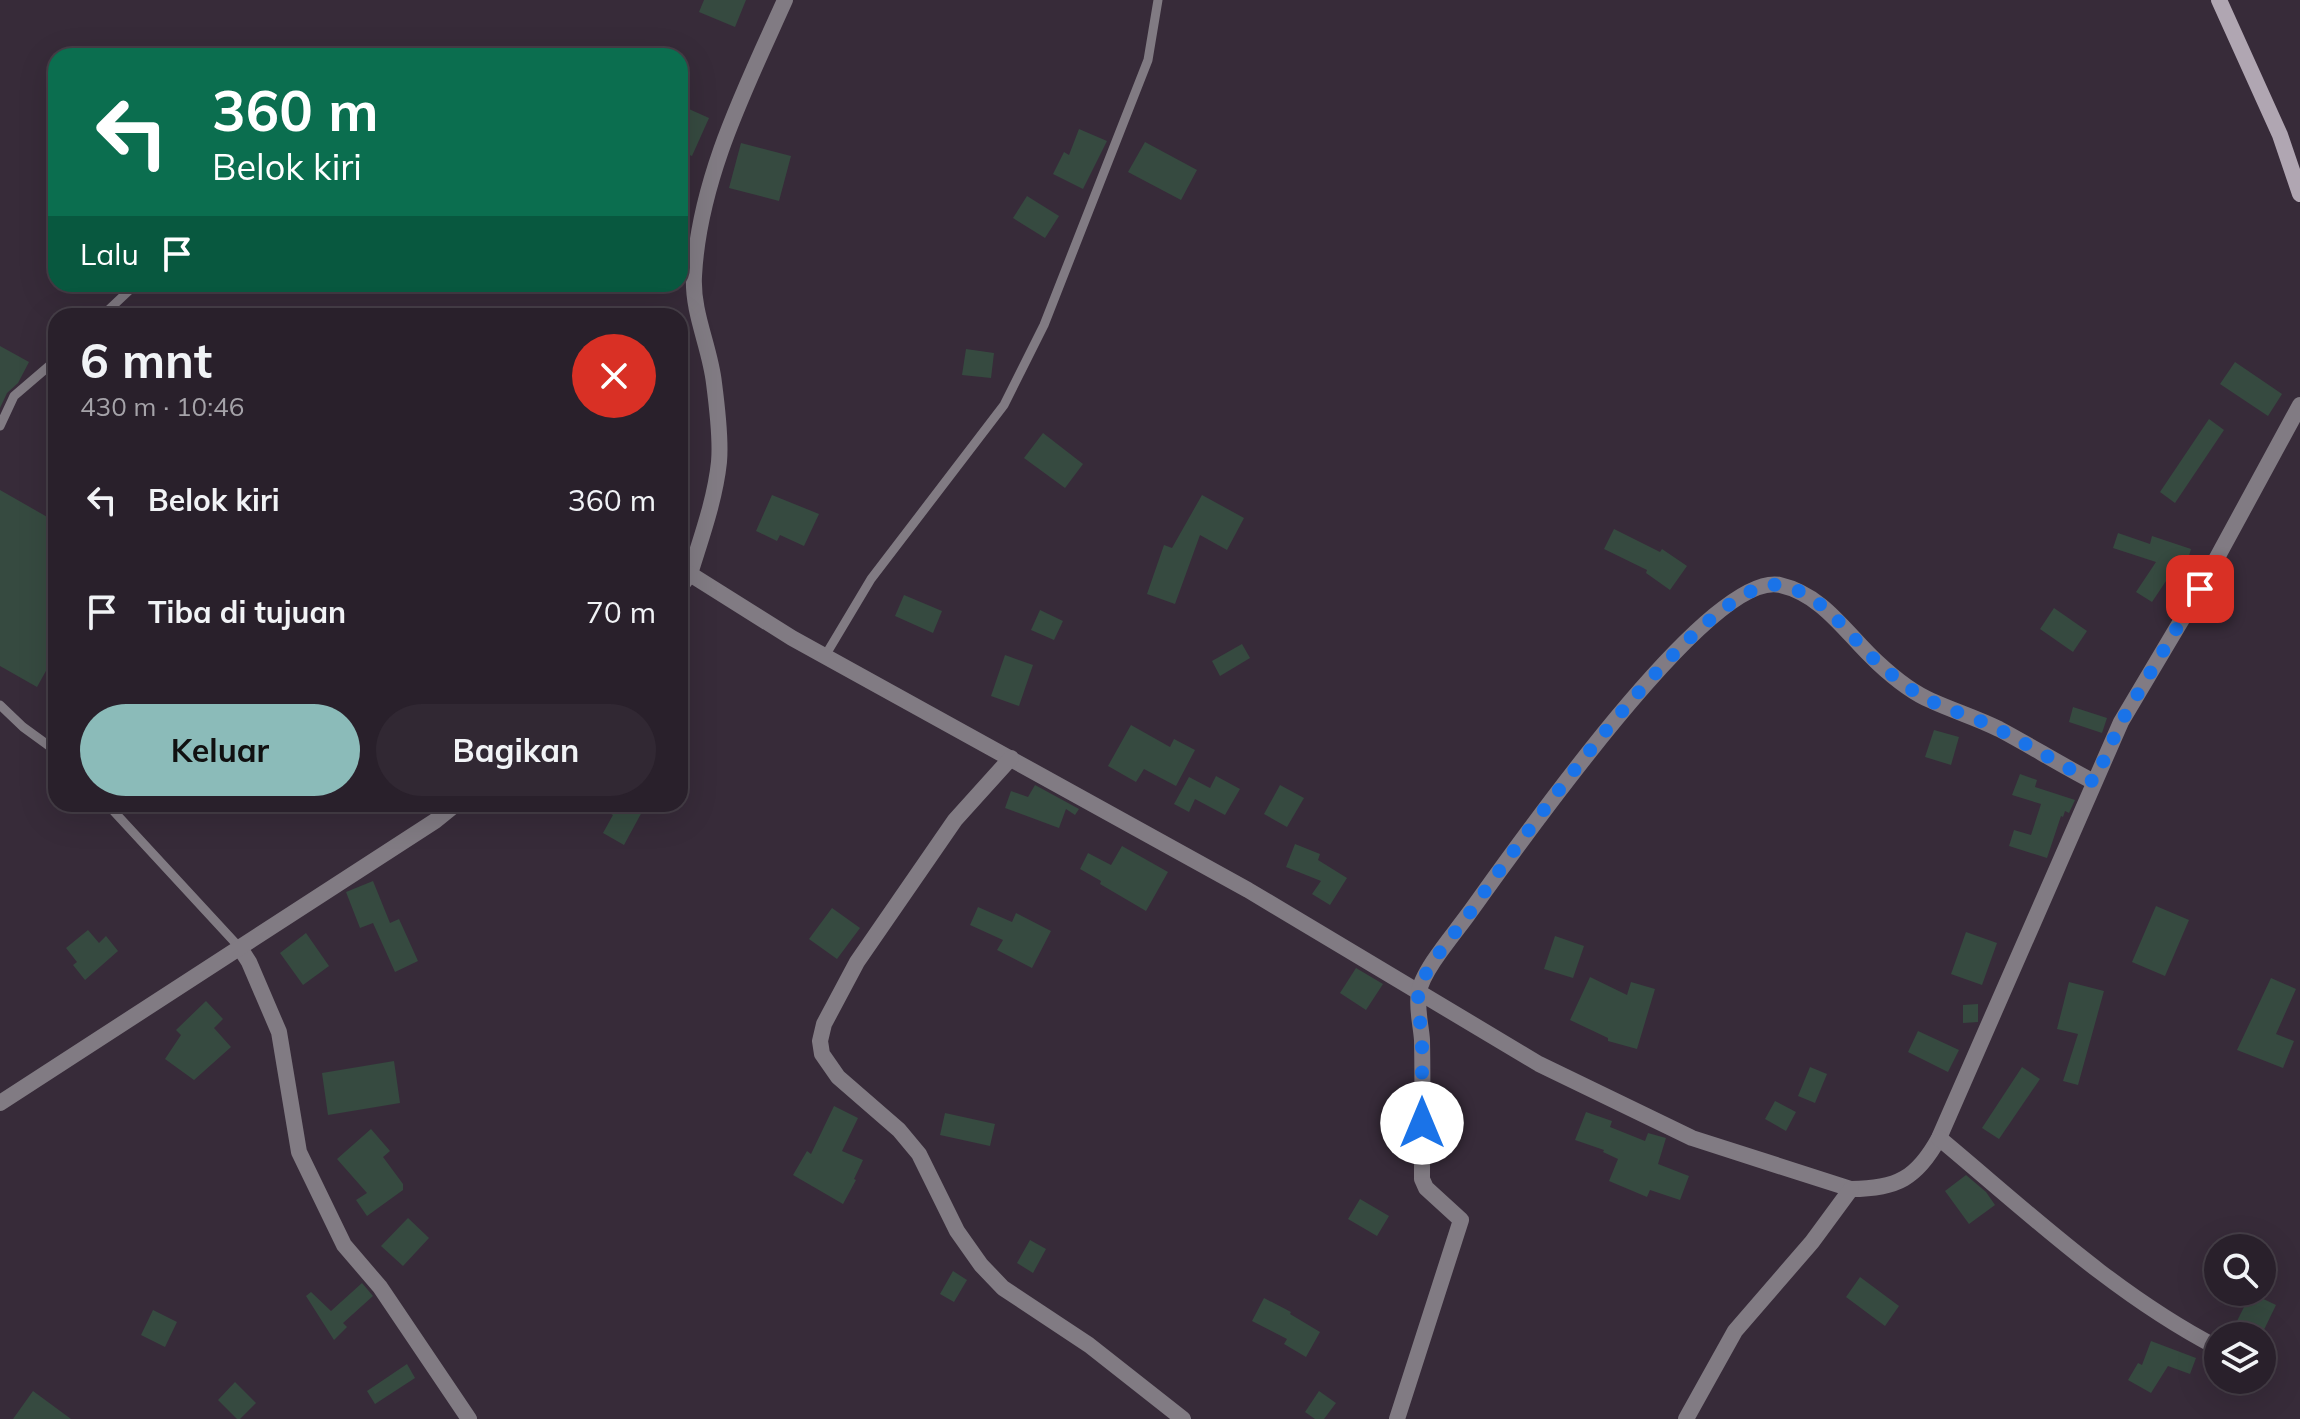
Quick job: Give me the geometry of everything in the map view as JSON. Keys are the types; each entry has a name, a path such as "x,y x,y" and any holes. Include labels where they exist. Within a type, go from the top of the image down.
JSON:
{"street":[{"path":"688,570 719,461 714,381 695,302 694,277 699,233 734,116 785,0"},
{"path":"2219,0 2280,135 2300,194"},
{"path":"688,583 1248,890 1539,1064 1692,1138 1851,1189 1876,1189 1903,1181 1925,1163 1939,1138 2121,722 2200,589 2300,405"},
{"path":"1397,1419 1461,1220 1426,1188 1422,1179 1419,991 1439,954 1529,827 1627,706 1704,626 1742,595 1759,587 1777,584 1818,602 1878,663 1929,700 1998,729 2094,782"},
{"path":"1011,758 955,820 857,962 824,1024 820,1041 822,1054 838,1077 899,1130 919,1154 957,1231 981,1265 1003,1288 1089,1345 1183,1419"},
{"path":"0,1103 446,812"},
{"path":"240,948 279,1032 299,1152 344,1245 380,1287 469,1419"},
{"path":"1939,1138 2115,1284 2179,1328 2204,1341"},
{"path":"1686,1419 1735,1331 1812,1242 1851,1189"}],"lane":[{"path":"825,656 871,579 1004,405 1044,325 1148,60 1158,0"},
{"path":"110,308 128,292"},
{"path":"0,426 14,396 48,367"},
{"path":"0,705 48,745"},
{"path":"114,812 240,948"}],"building":[{"path":"704,0 746,0 735,27 699,12"},
{"path":"688,109 709,118 692,156 688,154"},
{"path":"1079,129 1107,141 1083,189 1053,174 1064,152 1069,155"},
{"path":"1145,142 1197,170 1181,200 1128,172"},
{"path":"741,143 791,156 779,201 729,188"},
{"path":"1027,196 1059,216 1045,238 1013,218"},
{"path":"0,346 29,362 0,408"},
{"path":"966,349 994,353 991,378 962,375"},
{"path":"2235,362 2282,394 2268,416 2220,384"},
{"path":"2209,419 2224,430 2175,503 2160,492"},
{"path":"1043,433 1083,464 1065,488 1024,458"},
{"path":"0,490 48,517 48,667 37,687 0,666"},
{"path":"772,495 819,514 804,546 780,535 777,541 756,531"},
{"path":"1202,495 1244,518 1227,550 1200,535 1175,604 1147,594 1164,545 1172,548"},
{"path":"1614,529 1660,552 1662,549 1687,566 1670,590 1646,573 1647,570 1604,549"},
{"path":"2118,533 2150,544 2152,536 2191,549 2186,566 2178,563 2152,602 2136,592 2156,562 2113,548"},
{"path":"904,595 942,611 933,633 895,616"},
{"path":"2054,608 2087,631 2073,652 2040,629"},
{"path":"1040,610 1063,621 1054,640 1031,630"},
{"path":"1242,644 1250,658 1220,676 1212,661"},
{"path":"1005,655 1033,665 1019,706 991,696"},
{"path":"2073,707 2107,718 2102,733 2069,722"},
{"path":"1131,725 1170,747 1174,739 1195,750 1176,786 1144,769 1136,782 1108,766"},
{"path":"1934,730 1959,737 1951,765 1925,757"},
{"path":"2020,774 2037,780 2035,787 2075,800 2069,813 2065,811 2061,816 2047,858 2009,846 2014,830 2031,835 2041,804 2012,795"},
{"path":"1216,776 1240,789 1225,815 1195,799 1189,812 1174,804 1189,777 1210,788"},
{"path":"1035,785 1079,809 1075,815 1066,809 1059,828 1005,808 1011,791 1028,797"},
{"path":"1280,785 1304,798 1287,827 1264,814"},
{"path":"607,812 642,812 624,845 603,833 613,815"},
{"path":"1295,844 1320,854 1318,860 1347,878 1330,905 1312,894 1321,881 1286,867"},
{"path":"1122,846 1168,872 1146,911 1080,869 1088,853 1111,865"},
{"path":"373,881 390,923 399,919 418,961 395,972 373,923 360,928 346,892"},
{"path":"2156,906 2189,920 2165,976 2132,962"},
{"path":"978,907 1012,922 1016,913 1051,931 1032,968 997,950 1003,940 970,925"},
{"path":"832,908 860,928 837,959 809,939"},
{"path":"88,930 99,943 106,936 118,951 85,980 73,965 77,962 66,948"},
{"path":"1966,932 1997,943 1982,985 1951,974"},
{"path":"306,933 329,966 303,985 280,953"},
{"path":"1555,936 1584,946 1573,978 1544,969"},
{"path":"1356,968 1383,984 1366,1010 1340,993"},
{"path":"1590,977 1627,995 1631,982 1655,989 1637,1049 1608,1041 1608,1038 1570,1020"},
{"path":"2271,978 2296,989 2276,1034 2294,1041 2283,1068 2237,1050"},
{"path":"2069,982 2104,991 2078,1085 2063,1081 2078,1034 2057,1029"},
{"path":"206,1001 223,1019 214,1028 231,1047 194,1080 165,1059 181,1035 176,1030"},
{"path":"1978,1004 1978,1022 1963,1023 1963,1005"},
{"path":"1918,1031 1959,1050 1948,1072 1908,1052"},
{"path":"394,1061 400,1103 328,1115 322,1073"},
{"path":"1810,1067 1827,1074 1815,1103 1798,1096"},
{"path":"2022,1067 2040,1079 1999,1139 1982,1128"},
{"path":"1775,1101 1796,1112 1786,1131 1765,1119"},
{"path":"834,1106 858,1118 842,1151 863,1160 843,1204 793,1175 807,1151 811,1154"},
{"path":"1586,1112 1612,1121 1610,1127 1645,1141 1648,1133 1666,1138 1658,1164 1689,1176 1680,1200 1650,1190 1647,1197 1609,1181 1618,1159 1604,1150 1575,1140"},
{"path":"945,1113 995,1124 990,1146 940,1135"},
{"path":"371,1129 390,1151 383,1157 403,1184 403,1190 367,1216 356,1200 367,1193 337,1159"},
{"path":"1966,1175 1986,1192 1995,1205 1969,1224 1945,1191"},
{"path":"1360,1199 1389,1216 1377,1236 1348,1219"},
{"path":"408,1218 429,1238 403,1266 381,1246"},
{"path":"1030,1240 1046,1249 1033,1273 1017,1263"},
{"path":"953,1271 967,1280 954,1302 940,1294"},
{"path":"1860,1277 1899,1306 1885,1326 1846,1297"},
{"path":"362,1283 373,1296 343,1323 347,1327 334,1340 306,1296 311,1292 331,1311"},
{"path":"1264,1298 1320,1332 1306,1357 1284,1344 1287,1339 1252,1321"},
{"path":"2244,1306 2276,1306 2268,1322 2236,1322"},
{"path":"153,1310 177,1322 165,1347 141,1335"},
{"path":"2151,1341 2196,1358 2190,1374 2168,1366 2151,1393 2128,1380 2138,1363 2142,1365"},
{"path":"407,1364 415,1378 375,1404 367,1391"},
{"path":"235,1382 256,1403 240,1419 218,1400"},
{"path":"33,1391 71,1419 13,1419"},
{"path":"1319,1391 1336,1403 1324,1419 1315,1419 1305,1412"}],"route":[{"path":"1422,1123 1419,991 1439,954 1529,827 1589,751 1666,664 1722,609 1742,595 1759,587 1777,584 1818,602 1878,663 1929,700 1998,729 2094,782 2121,722 2200,589"}]}
